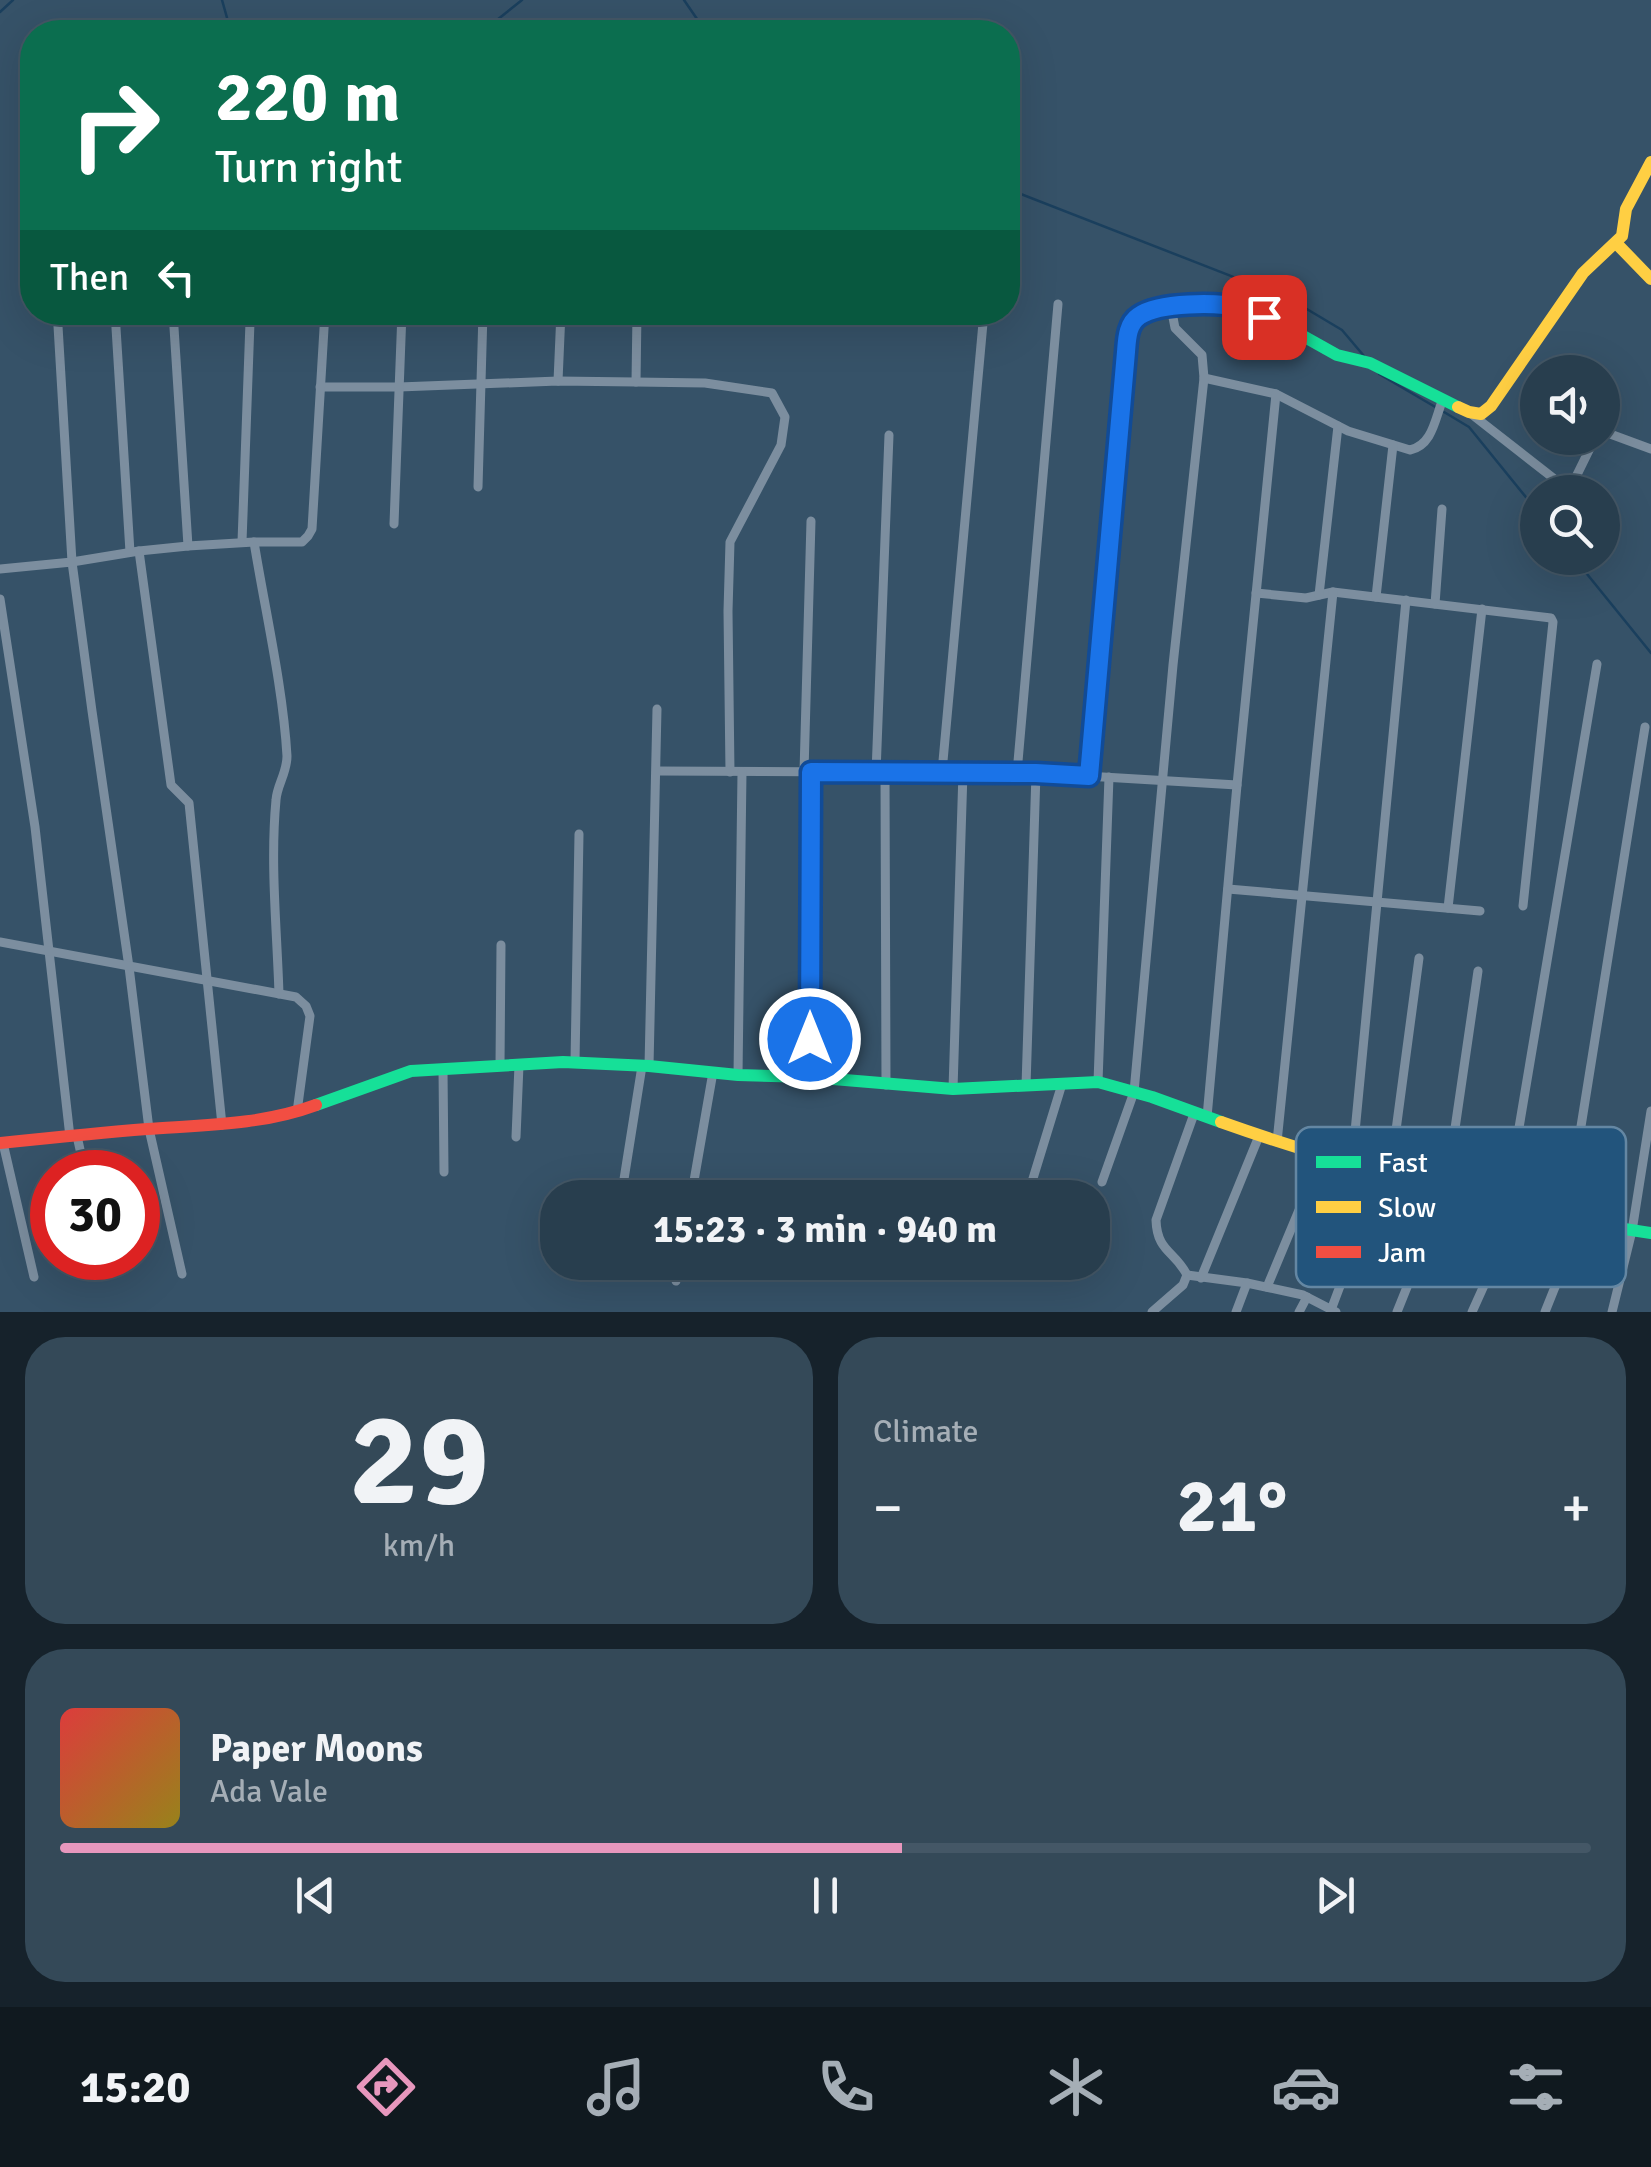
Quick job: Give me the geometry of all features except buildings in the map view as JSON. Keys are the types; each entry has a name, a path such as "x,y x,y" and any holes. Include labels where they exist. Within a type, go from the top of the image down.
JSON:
{"street":[{"path":"1470,412 1481,414 1491,406 1583,273 1622,236 1632,195 1651,162"},
{"path":"1616,243 1651,279"},
{"path":"1017,773 1058,304"},
{"path":"1089,776 1128,334 1140,316 1160,308 1201,304 1241,308 1287,327 1336,355 1370,362 1470,412 1520,452"},
{"path":"1103,1180 1134,1092 1204,378 1202,354 1175,328 1171,308"},
{"path":"116,325 135,552 171,785 189,803 222,1126"},
{"path":"173,325 188,546"},
{"path":"250,325 248,542 283,721 287,761 276,795 278,994"},
{"path":"0,569 188,546 302,542 312,528 323,325"},
{"path":"394,524 401,325"},
{"path":"478,487 482,325"},
{"path":"558,381 560,325"},
{"path":"636,325 636,382"},
{"path":"942,772 983,325"},
{"path":"58,326 72,562 149,1129 182,1274"},
{"path":"1204,378 1276,394 1358,435 1410,450 1427,441 1443,399"},
{"path":"320,387 558,381 705,383 772,394 786,418 781,445 730,542 730,772"},
{"path":"1152,1312 1183,1285 1187,1275 1162,1246 1156,1234 1156,1220 1200,1116 1228,889 1276,394"},
{"path":"1319,595 1338,426"},
{"path":"886,1085 881,773 889,435"},
{"path":"1620,437 1651,449"},
{"path":"1376,597 1393,445"},
{"path":"1524,455 1566,488 1572,485 1587,455"},
{"path":"1435,604 1442,509"},
{"path":"810,1078 811,521"},
{"path":"1256,593 1306,598 1333,592 1546,616 1553,622 1523,906"},
{"path":"1277,1142 1333,592"},
{"path":"0,599 77,1150"},
{"path":"1356,1127 1406,600"},
{"path":"1448,908 1482,609"},
{"path":"1524,1127 1597,664"},
{"path":"625,1180 646,1066 657,709"},
{"path":"1588,1127 1645,727"},
{"path":"656,771 1036,773 1237,785"},
{"path":"738,1075 742,772"},
{"path":"954,1090 962,772"},
{"path":"1026,1086 1036,773"},
{"path":"1098,1082 1109,777"},
{"path":"575,1062 578,834"},
{"path":"1228,889 1480,911"},
{"path":"0,942 296,997 310,1016 296,1112"},
{"path":"500,1066 502,945"},
{"path":"1393,1127 1419,958"},
{"path":"1455,1127 1478,970"},
{"path":"30,1260 2,1143 222,1126 296,1112 412,1071 575,1062 954,1090 1098,1082 1296,1147"},
{"path":"516,1137 519,1064"},
{"path":"443,1069 444,1172"},
{"path":"694,1180 713,1072"},
{"path":"1033,1180 1062,1084"},
{"path":"1626,1256 1651,1111"},
{"path":"1201,1278 1259,1136"},
{"path":"1267,1287 1296,1217"},
{"path":"1626,1231 1651,1233"},
{"path":"1187,1275 1267,1287 1307,1297 1334,1311 1343,1287"},
{"path":"1236,1312 1247,1283"},
{"path":"1397,1312 1407,1287"},
{"path":"1472,1312 1481,1287"},
{"path":"1546,1312 1554,1287"},
{"path":"1612,1312 1618,1287"},
{"path":"1299,1312 1307,1297"}],"waterway":[{"path":"0,12 13,0"},
{"path":"222,0 228,20"},
{"path":"497,20 522,0"},
{"path":"684,0 698,20"},
{"path":"1020,194 1290,299 1342,330 1364,356"},
{"path":"1379,374 1437,408"},
{"path":"1444,412 1469,427 1520,490"},
{"path":"1588,575 1651,653"}],"traffic: fast":[{"path":"1089,776 1126,352 1131,325 1139,316 1160,309 1201,305 1241,308 1287,327 1337,355 1370,363 1458,407"},
{"path":"316,1105 411,1071 563,1062 953,1089 1098,1082 1221,1122"},
{"path":"1626,1229 1651,1233"}],"traffic: slow":[{"path":"1458,407 1481,414 1491,406 1583,273 1622,236 1626,209 1651,162"},
{"path":"1616,243 1651,279"},
{"path":"1221,1122 1296,1147"}],"traffic: jam":[{"path":"0,1143 233,1123 275,1117 316,1105"}],"route":[{"path":"810,1039 811,772 1089,776 1131,325 1140,316 1160,308 1201,304 1241,308 1264,317"}]}
